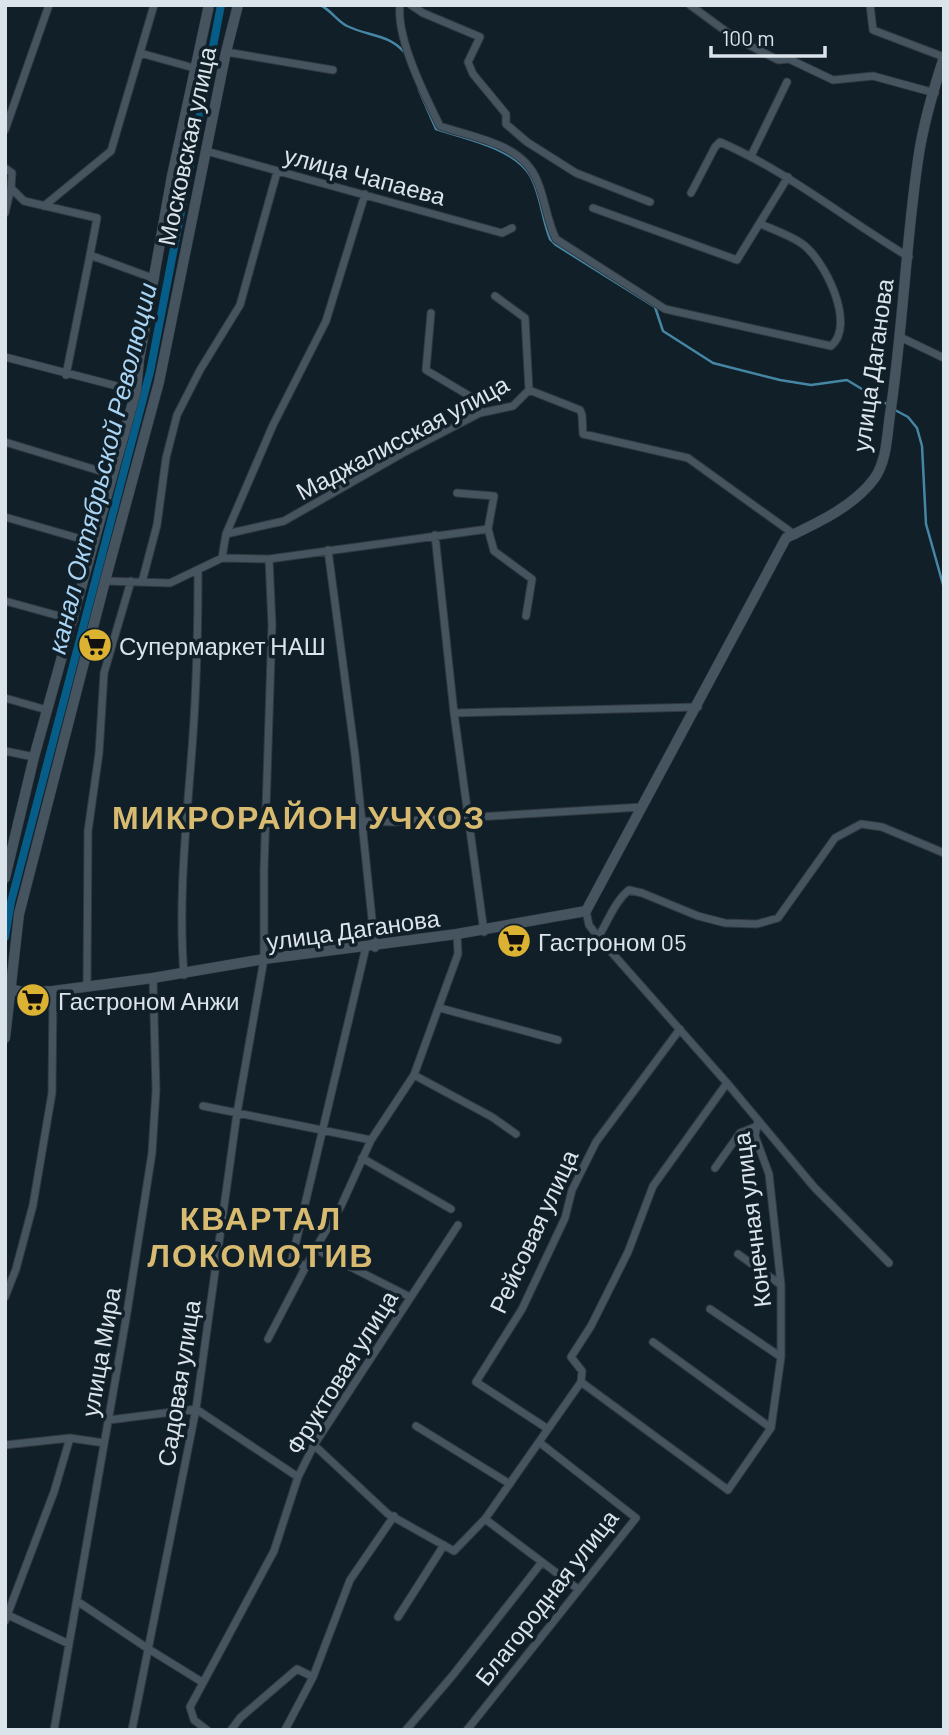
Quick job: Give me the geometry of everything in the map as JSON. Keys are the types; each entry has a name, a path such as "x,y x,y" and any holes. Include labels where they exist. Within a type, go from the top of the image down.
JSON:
{"main road":[{"path":"5,878 34,757 136,391 139,360 172,176 209,5"},
{"name":"Московская улица","path":"5,1038 8,991 19,915 159,382 226,52 238,5"},
{"name":"улица Даганова","path":"934,93 944,57"},
{"name":"улица Даганова","path":"8,991 23,995 53,993 264,960 457,935 586,912 789,539 862,497 877,478 886,455 901,337 918,160 925,117 944,63"}],"street":[{"path":"5,130 49,5"},
{"path":"44,206 111,151 154,5"},
{"path":"400,5 401,29 439,126 510,150 526,162 536,177 556,239 665,309 831,346 837,341 840,331 839,312 835,292 818,259 802,244 761,223"},
{"path":"411,5 423,13 480,37 468,62 473,74 506,114 506,124 527,142 576,173 650,202"},
{"path":"690,5 735,38 778,61 789,59 833,80 873,76 934,93"},
{"path":"870,5 873,30 944,57"},
{"path":"226,52 333,70"},
{"path":"140,53 194,68"},
{"path":"751,156 787,82"},
{"path":"691,193 720,142 788,177 908,257"},
{"name":"улица Чапаева","path":"206,151 502,233 512,228"},
{"path":"5,168 12,173 5,213"},
{"path":"142,582 157,525 166,458 177,415 200,370 240,305 277,172"},
{"path":"593,208 737,260 788,177"},
{"path":"11,188 24,201 97,218 66,375"},
{"path":"222,558 226,534 273,425 326,321 365,194"},
{"path":"90,255 155,279"},
{"path":"495,296 525,318 529,390"},
{"path":"431,313 426,369 478,401 481,413"},
{"path":"901,337 944,358"},
{"path":"5,357 136,391"},
{"name":"Маджалисская улица","path":"226,534 284,521 402,453 481,413 513,406 529,390 580,410 583,434 688,458 795,535"},
{"path":"5,442 113,475"},
{"path":"457,493 494,496 488,529 494,551 532,579 526,616"},
{"path":"5,517 95,543"},
{"path":"105,581 170,583 222,558 269,559 488,529"},
{"path":"435,536 454,713 484,930"},
{"path":"306,1267 292,1259 370,948 362,821 328,550"},
{"name":"Садовая улица","path":"132,1730 196,1409 237,1113 264,960 264,870 272,625 269,559"},
{"path":"183,974 183,890 194,720 198,570"},
{"path":"87,986 88,831 99,753 104,673 131,581"},
{"path":"5,601 74,620"},
{"path":"5,698 47,710"},
{"path":"454,713 697,707"},
{"path":"5,751 34,757"},
{"path":"362,821 393,822 643,807"},
{"path":"598,937 619,898 629,890 698,916 725,923 757,924 778,918 835,838 860,824 882,827 944,853"},
{"path":"5,827 17,829"},
{"name":"Конечная улица","path":"581,1382 728,1490 771,1428 781,1357 781,1285 769,1174 755,1136 757,1124 727,1083 598,937 589,925 586,912"},
{"path":"268,1339 315,1249 341,1206 371,1140 414,1075 458,954 457,935"},
{"name":"улица Мира","path":"54,1730 152,1153 156,1090 153,979"},
{"path":"5,1297 16,1269 33,1205 52,1093 53,993"},
{"path":"440,1008 558,1040"},
{"name":"Рейсовая улица","path":"548,1429 476,1382 522,1309 565,1218 572,1190 596,1142 680,1029"},
{"path":"414,1075 516,1134"},
{"path":"314,1445 388,1514 454,1552 510,1485 581,1382 582,1371 571,1357 591,1326 628,1252 653,1186 727,1083"},
{"path":"203,1106 371,1140"},
{"path":"715,1168 740,1133 757,1124 889,1263"},
{"path":"362,1158 451,1209"},
{"name":"Фруктовая улица","path":"207,1730 194,1720 190,1707 274,1551 298,1477 314,1445 458,1225"},
{"path":"315,1249 410,1297"},
{"path":"738,1254 781,1285"},
{"path":"710,1309 781,1357"},
{"path":"653,1342 771,1428"},
{"path":"108,1420 196,1409 298,1477"},
{"path":"416,1426 510,1485"},
{"path":"69,1644 7,1618 54,1492 70,1438"},
{"path":"5,1445 70,1438 104,1443"},
{"name":"Благородная улица","path":"467,1730 636,1518 539,1442"},
{"path":"285,1730 313,1677 350,1580 394,1516"},
{"path":"485,1518 578,1589"},
{"path":"398,1617 444,1545"},
{"path":"406,1730 542,1562"},
{"path":"77,1601 202,1682"},
{"path":"231,1730 240,1718 297,1669 313,1677"}],"waterway":[{"name":"канал Октябрьской Революции","path":"5,937 11,902 150,372 221,5"},
{"path":"320,5 347,26 385,38 404,52"},
{"path":"419,90 436,129 489,146 524,167 534,184 550,239 655,307 663,331 713,363 811,385 847,380 890,406"},
{"path":"895,410 908,417 917,428 922,446 926,524 944,588"}],"place":[{"name":"Супермаркет НАШ","path":"95,645"},
{"name":"Гастроном 05","path":"514,941"},
{"name":"Гастроном Анжи","path":"33,1000"}],"district":[{"name":"МИКРОРАЙОН УЧХОЗ","path":"299,816"},
{"name":"КВАРТАЛ ЛОКОМОТИВ","path":"261,1236"}]}
